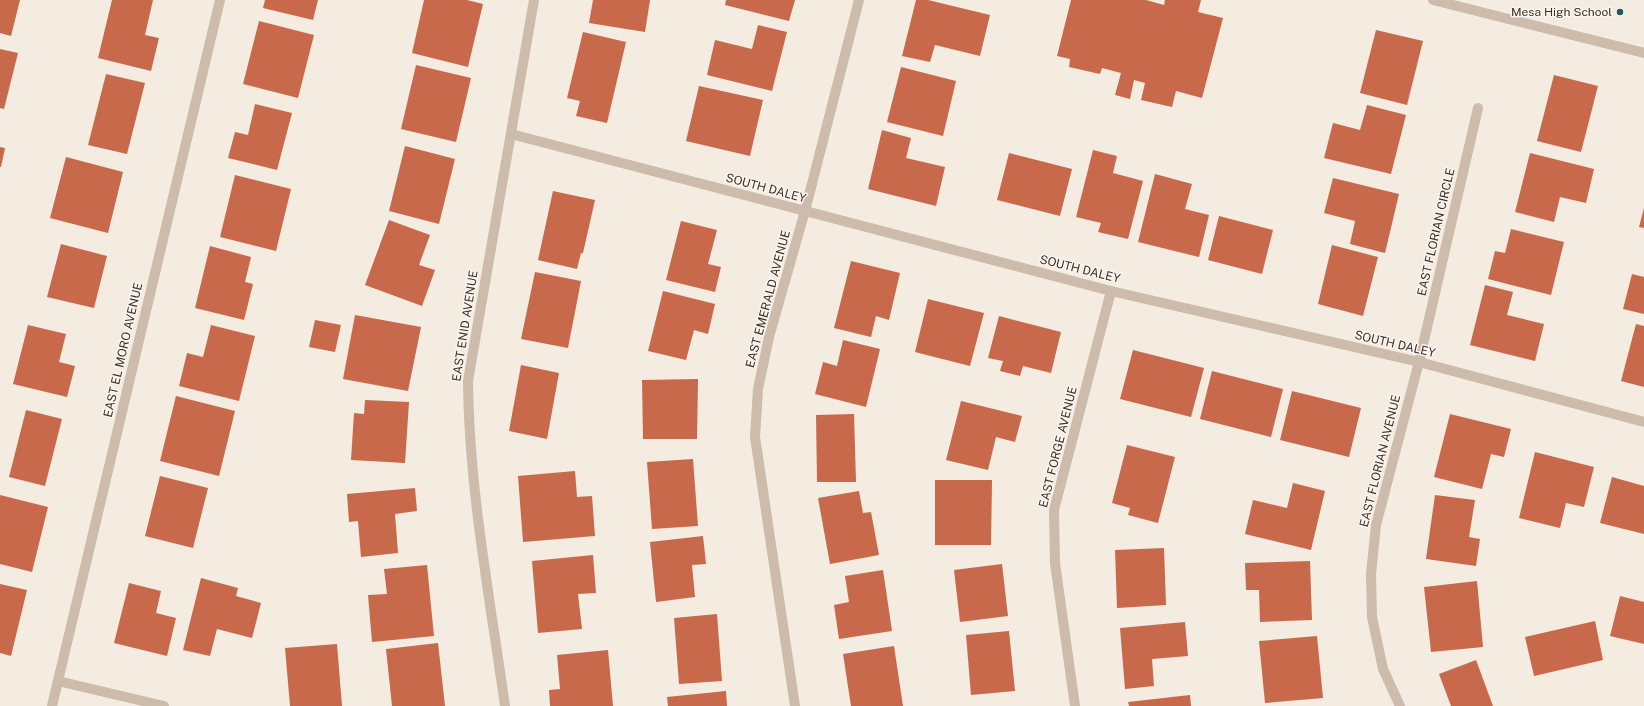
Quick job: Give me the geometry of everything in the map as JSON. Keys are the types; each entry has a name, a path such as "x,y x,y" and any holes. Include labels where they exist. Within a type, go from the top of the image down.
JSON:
{"street":[{"name":"EAST EL MORO AVENUE","path":"52,706 220,0"},
{"name":"EAST ENID AVENUE","path":"505,706 476,493 469,424 468,381 534,0"},
{"name":"EAST EMERALD AVENUE","path":"795,706 755,437 758,389 769,337 805,211 859,0"},
{"path":"1434,0 1644,53"},
{"name":"EAST FLORIAN CIRCLE","path":"1419,362 1478,108"},
{"name":"SOUTH DALEY","path":"511,134 1111,291 1419,362 1644,422"},
{"name":"EAST FORGE AVENUE","path":"1075,706 1055,563 1054,510 1111,291"},
{"name":"EAST FLORIAN AVENUE","path":"1400,706 1383,669 1372,617 1371,574 1376,524 1419,362"},
{"path":"58,681 164,706"}],"building":[{"path":"0,0 20,0 11,36 0,33"},
{"path":"112,0 153,0 145,35 159,38 151,71 98,58"},
{"path":"265,0 318,0 313,20 263,8"},
{"path":"424,0 467,0 483,4 468,67 412,53"},
{"path":"593,0 650,0 645,32 589,23"},
{"path":"726,0 795,0 789,21 725,5"},
{"path":"916,0 928,0 990,15 980,56 935,45 930,62 902,56"},
{"path":"1071,0 1146,0 1164,5 1165,0 1201,0 1198,12 1223,18 1202,98 1176,91 1172,107 1141,100 1145,83 1134,80 1130,99 1115,95 1121,73 1102,68 1100,74 1069,67 1070,59 1057,56"},
{"path":"259,21 314,35 298,98 243,84"},
{"path":"758,25 787,32 772,91 707,75 715,40 752,49"},
{"path":"1376,30 1423,41 1407,105 1360,93"},
{"path":"583,32 626,42 607,123 576,116 580,101 567,98"},
{"path":"0,49 18,53 4,109 0,108"},
{"path":"416,65 471,78 456,142 401,129"},
{"path":"901,67 956,81 943,136 887,122"},
{"path":"106,74 145,83 127,154 88,145"},
{"path":"1554,75 1598,86 1581,152 1537,141"},
{"path":"699,86 763,100 750,156 686,141"},
{"path":"255,104 292,113 277,170 228,158 235,132 248,135"},
{"path":"1367,105 1406,115 1391,174 1324,158 1333,123 1360,130"},
{"path":"882,130 911,138 906,158 945,167 936,206 868,189"},
{"path":"405,146 455,159 439,224 389,211"},
{"path":"0,147 5,148 1,167 0,167"},
{"path":"1093,150 1117,156 1113,173 1143,181 1128,239 1098,232 1101,223 1076,217"},
{"path":"1009,153 1072,169 1060,216 997,200"},
{"path":"1530,153 1594,169 1586,203 1560,197 1554,222 1515,212"},
{"path":"66,157 123,172 108,233 50,218"},
{"path":"1155,174 1192,184 1185,209 1209,215 1199,257 1138,242"},
{"path":"235,175 291,189 276,251 220,237"},
{"path":"1333,178 1399,194 1385,253 1350,244 1355,221 1324,213"},
{"path":"553,191 595,200 583,253 581,253 577,269 538,260"},
{"path":"1644,208 1644,228 1639,227"},
{"path":"1219,216 1273,230 1262,274 1208,260"},
{"path":"389,220 430,235 419,265 435,270 422,306 365,285"},
{"path":"681,221 717,230 708,264 721,267 715,292 666,280"},
{"path":"1511,229 1564,242 1551,295 1488,279 1495,251 1505,253"},
{"path":"61,244 107,256 94,308 47,297"},
{"path":"1332,245 1378,257 1363,316 1318,304"},
{"path":"210,246 251,257 245,282 253,284 244,320 195,308"},
{"path":"851,261 900,273 889,320 876,316 871,337 834,328"},
{"path":"535,272 581,281 568,348 521,339"},
{"path":"1632,274 1644,277 1644,314 1623,309"},
{"path":"1485,285 1513,292 1507,315 1544,324 1535,361 1470,345"},
{"path":"663,291 715,304 708,334 694,330 686,360 648,351"},
{"path":"928,299 984,313 970,366 915,352"},
{"path":"355,315 421,327 408,391 343,379"},
{"path":"999,316 1061,332 1051,373 1023,366 1020,376 1000,371 1003,361 988,358"},
{"path":"315,320 341,325 335,352 309,347"},
{"path":"1636,324 1644,326 1644,387 1621,381"},
{"path":"28,325 66,334 59,362 75,366 67,397 13,384"},
{"path":"211,325 255,336 239,401 179,386 187,353 203,357"},
{"path":"843,340 880,349 866,407 815,394 823,362 837,366"},
{"path":"1133,350 1204,368 1191,417 1120,399"},
{"path":"521,365 559,373 547,439 509,431"},
{"path":"1212,371 1283,389 1271,437 1200,419"},
{"path":"698,379 697,439 643,439 642,380"},
{"path":"1292,391 1361,408 1349,457 1280,440"},
{"path":"176,396 235,411 219,476 160,461"},
{"path":"365,400 409,402 405,463 351,460 354,413 364,414"},
{"path":"961,401 1022,416 1015,442 996,437 988,470 946,460"},
{"path":"26,410 62,419 45,486 9,477"},
{"path":"854,414 856,482 817,482 816,415"},
{"path":"1450,414 1511,429 1504,457 1491,454 1482,489 1434,477"},
{"path":"1127,445 1175,457 1158,523 1128,515 1130,508 1112,503"},
{"path":"1535,452 1594,467 1584,507 1566,503 1560,528 1519,518"},
{"path":"693,459 698,526 652,529 647,462"},
{"path":"575,471 577,497 592,496 595,536 523,542 518,476"},
{"path":"160,476 208,488 193,548 145,536"},
{"path":"1612,477 1644,486 1644,534 1600,523"},
{"path":"935,480 992,480 991,545 935,545"},
{"path":"1293,483 1325,491 1311,550 1245,534 1253,500 1287,508"},
{"path":"415,488 417,511 395,514 398,553 361,557 358,521 349,522 347,494"},
{"path":"859,491 863,513 871,512 879,555 830,564 818,498"},
{"path":"0,495 48,507 32,572 0,564"},
{"path":"1435,495 1475,500 1469,537 1480,539 1476,566 1426,559"},
{"path":"703,536 706,564 692,565 695,597 656,602 650,542"},
{"path":"1164,548 1166,605 1117,608 1115,550"},
{"path":"593,555 596,593 578,594 582,629 538,633 532,561"},
{"path":"1310,561 1312,620 1260,622 1259,590 1246,590 1245,563"},
{"path":"1002,564 1008,616 960,622 954,570"},
{"path":"427,565 434,636 372,642 368,595 387,594 384,569"},
{"path":"883,570 892,631 839,639 834,605 849,602 845,576"},
{"path":"201,578 238,588 236,596 261,603 252,638 217,629 210,656 183,650"},
{"path":"1477,581 1483,647 1431,652 1424,587"},
{"path":"129,583 161,591 156,613 176,618 167,656 114,643"},
{"path":"0,584 27,590 11,656 0,653"},
{"path":"1620,596 1644,602 1644,644 1610,636"},
{"path":"717,614 722,681 679,684 674,618"},
{"path":"1595,621 1603,660 1534,676 1525,637"},
{"path":"1185,622 1188,656 1152,659 1154,686 1125,689 1120,628"},
{"path":"1009,631 1015,691 971,695 966,635"},
{"path":"1317,636 1323,698 1265,703 1259,641"},
{"path":"438,643 445,706 392,706 386,649"},
{"path":"337,644 342,706 290,706 285,648"},
{"path":"894,646 903,706 851,706 843,654"},
{"path":"608,650 613,706 550,706 549,690 560,689 557,655"},
{"path":"1476,660 1493,706 1451,706 1439,674"},
{"path":"726,691 727,706 668,706 667,697"},
{"path":"1190,695 1191,706 1129,706 1128,702"}],"place":[{"name":"Mesa High School","path":"1620,12"}]}
